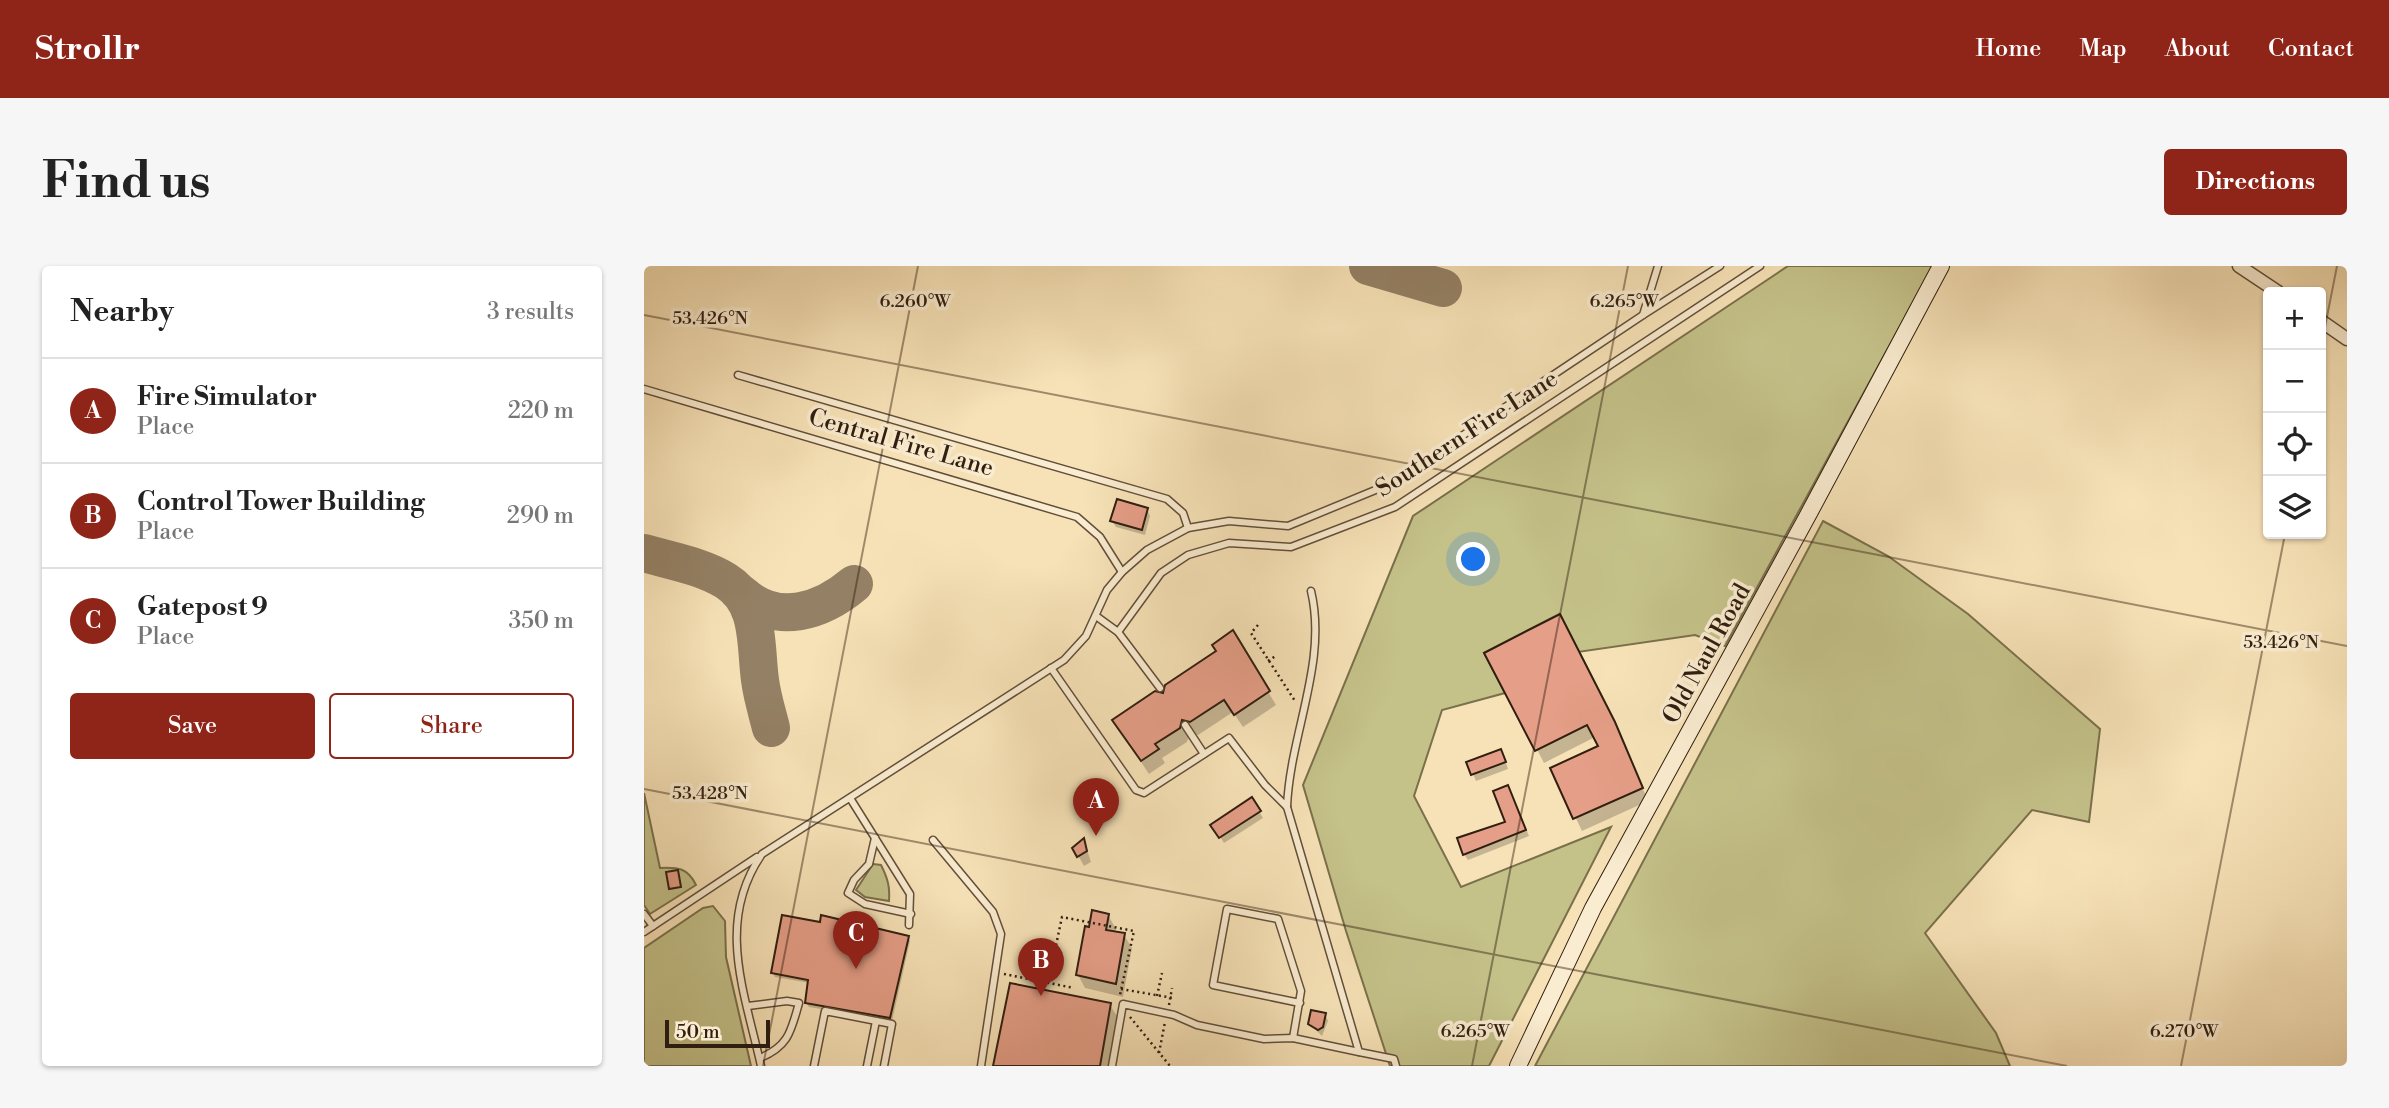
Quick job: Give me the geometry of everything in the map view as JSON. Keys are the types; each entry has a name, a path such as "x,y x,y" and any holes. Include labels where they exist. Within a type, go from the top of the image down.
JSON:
{"main road":[{"name":"Old Naul Road","path":"1518,1066 1593,908 1941,266"}],"street":[{"path":"2239,266 2270,287"},
{"path":"2326,324 2347,339"}],"lane":[{"path":"1643,316 1658,266"},
{"path":"644,932 1064,660 1086,636 1107,590 1122,572 1147,550 1188,528 1228,522 1287,526 1390,484 1720,266"},
{"name":"Southern Fire Lane","path":"1118,632 1161,573 1188,555 1229,543 1291,547 1395,507 1760,266"},
{"path":"738,375 1167,499 1183,513 1188,528"},
{"name":"Central Fire Lane","path":"644,389 1077,517 1100,537 1122,572"},
{"path":"1311,591 1316,651 1291,766 1287,807 1360,1052"},
{"path":"1096,616 1118,632 1160,688"},
{"path":"1051,668 1136,790 1144,793 1228,737 1265,785 1287,807"},
{"path":"1185,725 1204,754"},
{"path":"850,798 910,894 909,925"},
{"path":"875,838 869,864 853,880 848,893 865,904 911,914"},
{"path":"933,840 993,912 1001,934 981,1066"},
{"path":"748,1006 787,1000 799,1003 789,1038 761,1062 748,1006 736,948 735,922 743,888 762,854"},
{"path":"1293,1038 1300,1003 1301,991 1278,919 1227,909 1213,985 1300,1003"},
{"path":"644,914 653,926"},
{"path":"1112,1066 1123,1004 1174,1015 1196,1026 1264,1039 1293,1038 1394,1059 1396,1066"},
{"path":"814,1066 825,1011 892,1024 884,1066"},
{"path":"867,1066 876,1021"}],"path":[{"path":"1258,625 1251,633 1296,703"},
{"path":"1268,661 1277,654"},
{"path":"1048,983 1062,917 1134,931 1121,989 1123,1004 1133,1022 1171,1066"},
{"path":"997,972 1074,988"},
{"path":"1157,996 1162,973"},
{"path":"1121,989 1173,998"}],"shaded area":[{"path":"1788,266 1933,266 1725,646 1695,635 1578,652 1559,614 1484,653 1505,693 1442,710 1414,796 1461,887 1611,827 1489,1066 1390,1066 1346,931 1303,785 1413,516"},
{"path":"1823,521 1888,556 1968,614 2100,729 2089,822 2032,810 1925,933 1996,1033 2010,1066 1535,1066"},
{"path":"644,793 660,868 682,870 690,875 696,885 650,914 644,905"},
{"path":"873,864 881,865 889,887 889,901 865,897 856,890"},
{"path":"713,906 725,921 726,957 751,1066 644,1066 644,948 703,908"}],"building":[{"path":"1117,499 1148,508 1142,530 1110,521"},
{"path":"1560,614 1615,722 1643,788 1573,819 1550,768 1598,746 1587,725 1535,751 1484,653"},
{"path":"1233,630 1270,691 1234,715 1224,700 1190,722 1182,720 1180,728 1155,744 1159,749 1141,761 1112,720 1155,691 1163,693 1165,685 1216,651 1212,645"},
{"path":"1501,749 1506,762 1471,775 1466,762"},
{"path":"1508,785 1526,830 1463,855 1457,838 1505,822 1493,791"},
{"path":"1252,797 1261,811 1219,838 1210,825"},
{"path":"1084,838 1087,851 1077,857 1072,848"},
{"path":"678,870 681,887 669,889 666,872"},
{"path":"1092,910 1109,914 1106,930 1125,933 1116,984 1076,975 1085,926 1089,927"},
{"path":"782,915 820,922 821,915 909,936 890,1018 805,1003 808,980 771,973"},
{"path":"1010,983 1111,1003 1100,1066 993,1066"},
{"path":"1311,1010 1326,1013 1323,1027 1318,1030 1308,1024"}],"taxiway":[{"path":"1368,266 1443,288"},
{"path":"644,553 717,576 737,590 745,601 754,625 761,686 771,728"},
{"path":"743,595 757,605 771,610 800,611 814,608 854,584"}],"place":[{"name":"Fire Simulator","path":"1096,836"},
{"name":"Gatepost 9","path":"856,969"},
{"name":"Control Tower Building","path":"1041,996"}]}
